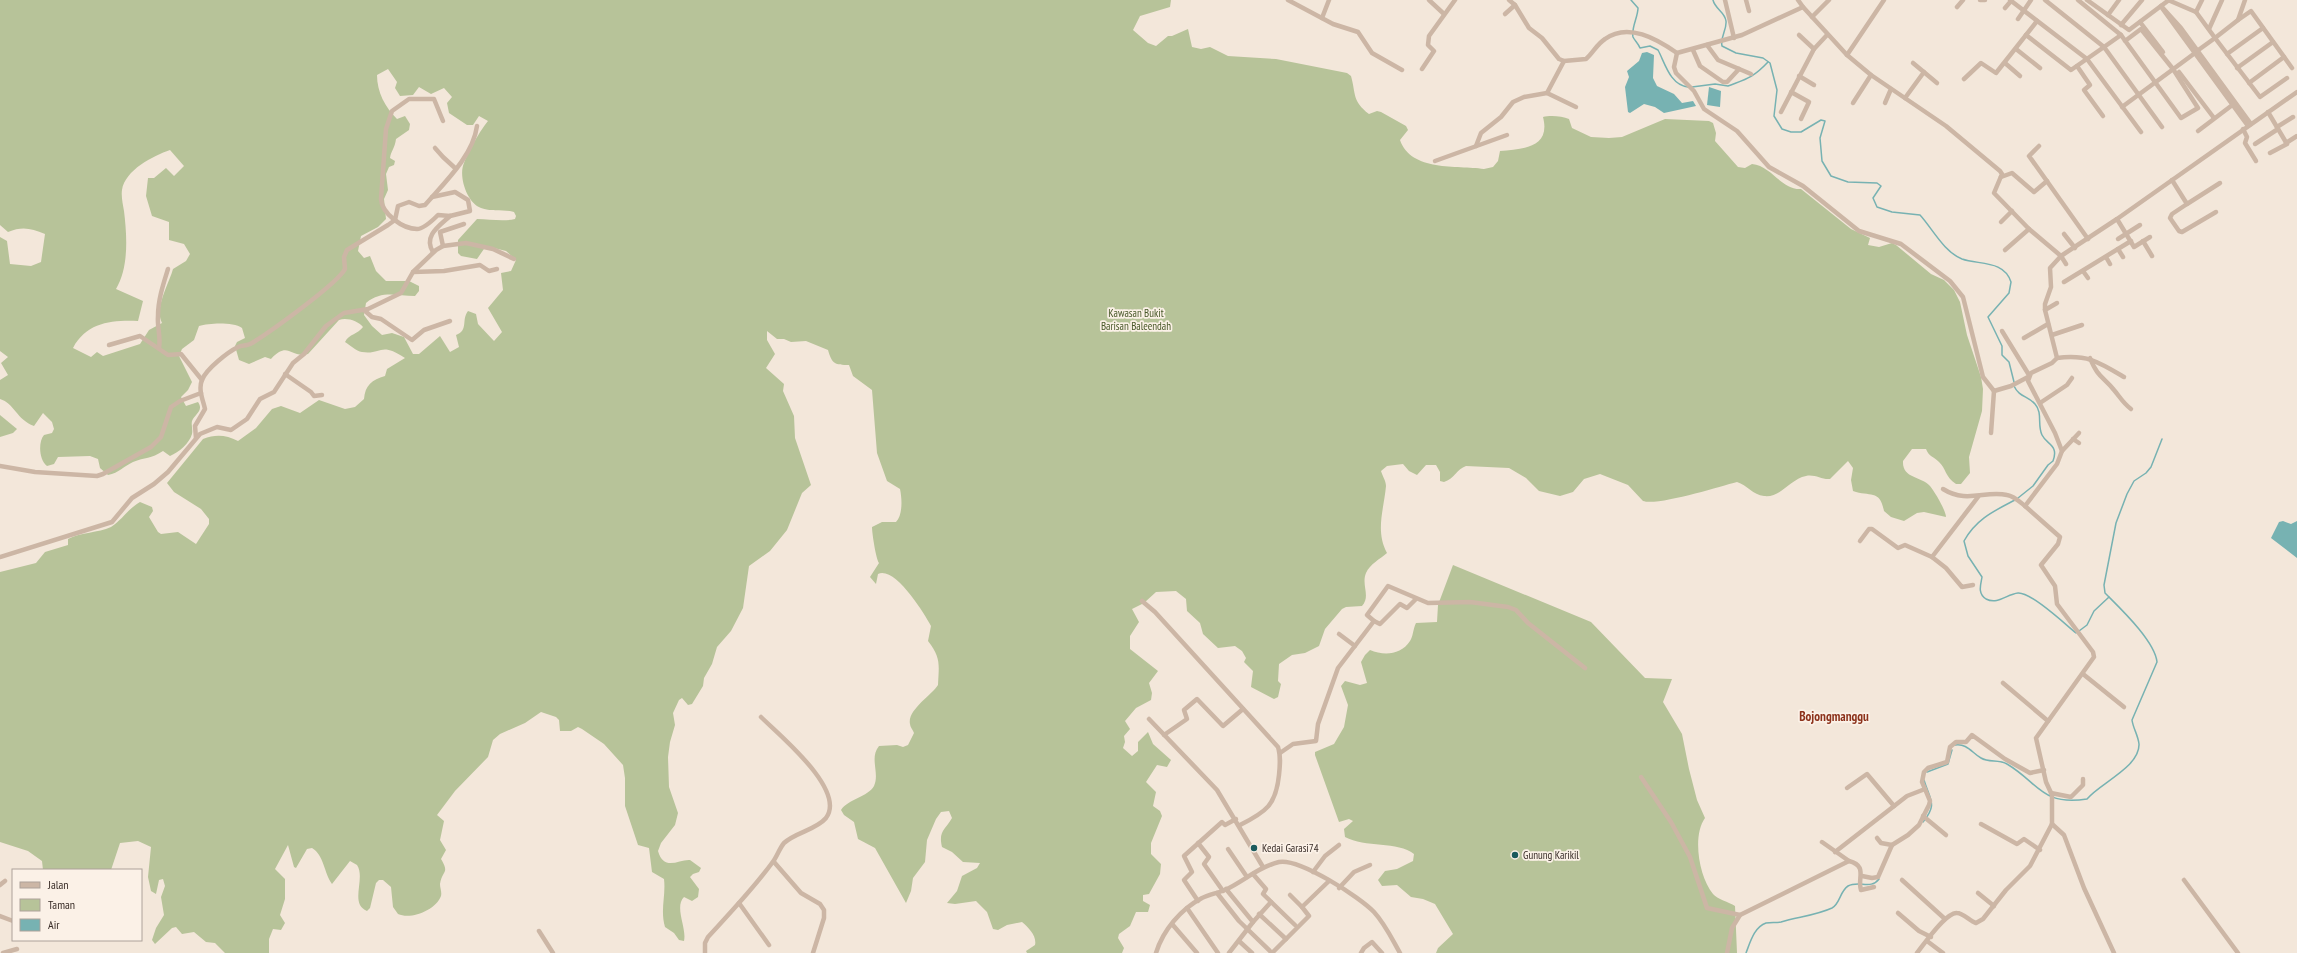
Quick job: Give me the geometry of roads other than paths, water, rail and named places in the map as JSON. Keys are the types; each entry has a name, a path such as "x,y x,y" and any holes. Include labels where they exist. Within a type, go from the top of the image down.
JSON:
{"street":[{"path":"1288,0 1332,24 1358,32 1369,51 1402,70"},
{"path":"1322,18 1330,0"},
{"path":"1429,0 1444,14"},
{"path":"1422,69 1434,51 1428,45 1429,36 1455,0"},
{"path":"1509,0 1516,5 1529,28 1546,43 1555,56 1564,61 1586,59 1609,36 1628,32 1635,32 1659,41 1676,53 1693,50 1734,38 1773,22 1803,7"},
{"path":"1725,0 1734,38"},
{"path":"1746,0 1749,11"},
{"path":"1798,0 1827,35 1870,75 1946,126 1984,156 2000,171 2001,177 1994,193 2030,229 2061,256 2066,264"},
{"path":"1812,17 1829,0"},
{"path":"1847,55 1884,0"},
{"path":"1957,7 1963,0"},
{"path":"1980,0 1986,0"},
{"path":"2005,8 2010,0 2087,59 2141,132"},
{"path":"2018,19 2025,11 2031,0"},
{"path":"2045,0 2104,47 2162,127"},
{"path":"2078,0 2121,35 2154,83 2183,118 2199,106 2174,68 2140,22"},
{"path":"2087,0 2094,2 2108,15 2129,30 2169,0 2181,2 2196,12 2260,97 2287,78"},
{"path":"2108,15 2119,0"},
{"path":"2122,25 2142,0"},
{"path":"2196,12 2202,0"},
{"path":"2209,29 2222,0"},
{"path":"2238,20 2245,0"},
{"path":"1505,14 1516,5"},
{"path":"2161,6 2250,125"},
{"path":"2122,107 2250,11 2292,68"},
{"path":"1964,79 1981,63 1996,73 2037,21"},
{"path":"2227,54 2263,28"},
{"path":"2125,41 2141,29 2214,118"},
{"path":"1799,35 1814,49"},
{"path":"1781,112 1814,49 1827,35"},
{"path":"2026,36 2071,70 2121,35"},
{"path":"2237,68 2273,42"},
{"path":"1707,46 1718,60 1751,74"},
{"path":"2016,49 2040,68"},
{"path":"1693,50 1700,66 1723,82 1727,82 1739,69"},
{"path":"1676,53 1674,67 1676,73 1694,91 1704,109 1737,130 1769,167 1803,186 1859,231 1901,244 1956,287 1962,298 1983,377 1994,391 1991,433"},
{"path":"2249,83 2284,57"},
{"path":"1547,93 1564,61"},
{"path":"1913,63 1937,82"},
{"path":"2005,63 2020,76"},
{"path":"2077,66 2090,85 2084,90 2103,116"},
{"path":"1905,98 1924,72"},
{"path":"1853,103 1870,75"},
{"path":"1799,76 1814,85"},
{"path":"1885,103 1891,89"},
{"path":"1791,92 1809,102 1801,119"},
{"path":"2057,358 2045,310 2045,304 2051,287 2050,268 2061,256 2117,219 2297,92"},
{"path":"1476,146 1481,133 1500,117 1513,102 1524,97 1547,93 1576,107"},
{"path":"431,198 455,192 465,196 468,200 470,211 450,216 438,215 422,228 417,229 394,220 384,209 381,200 386,128 392,111 409,99 433,98 443,121"},
{"path":"2198,131 2234,103"},
{"path":"2268,112 2286,142"},
{"path":"2255,144 2293,117"},
{"path":"196,438 195,426 205,409 201,393 202,380 215,364 234,350 251,344 337,279 345,269 344,257 347,250 394,220 396,210 401,204 409,202 419,206 425,205 455,168 476,135 477,126"},
{"path":"2243,129 2247,137 2245,144 2256,161"},
{"path":"1435,161 1507,135"},
{"path":"2270,153 2297,136"},
{"path":"2039,146 2029,156 2088,239"},
{"path":"435,148 455,168"},
{"path":"2001,177 2012,173 2034,192 2047,181"},
{"path":"2172,180 2187,204"},
{"path":"2216,212 2182,232 2179,231 2170,218 2172,214 2220,183"},
{"path":"2001,222 2012,211"},
{"path":"433,252 430,248 430,236 434,230 450,216"},
{"path":"2117,219 2134,247 2150,237"},
{"path":"443,246 440,232 464,224"},
{"path":"2118,239 2140,226"},
{"path":"2005,250 2030,229"},
{"path":"2064,234 2075,248"},
{"path":"2064,282 2131,241"},
{"path":"2143,241 2152,256"},
{"path":"0,558 112,522 132,498 154,484 168,472 196,438 202,433 217,427 228,430 236,428 247,419 260,399 274,392 293,363 304,354 326,326 343,314 364,310 401,293 413,272 433,252 443,246 466,243 493,250 514,259"},
{"path":"2118,249 2123,257"},
{"path":"2106,257 2110,264"},
{"path":"413,272 444,271 480,265 489,271 497,269"},
{"path":"159,348 161,334 158,326 158,303 168,269"},
{"path":"2083,270 2088,278"},
{"path":"2045,310 2057,303"},
{"path":"364,310 372,317 381,319 412,340 425,329 450,321"},
{"path":"2024,338 2048,324"},
{"path":"2052,335 2082,325"},
{"path":"2002,331 2029,376 2029,385 2040,403 2062,451"},
{"path":"109,345 138,336 168,355 181,354 202,380"},
{"path":"1994,391 2013,385 2029,376 2035,370 2052,363 2057,358 2080,356 2090,358 2124,377"},
{"path":"2090,358 2101,378 2113,388 2122,401 2131,409"},
{"path":"285,374 311,392 314,396 322,395"},
{"path":"2040,403 2067,384 2072,378"},
{"path":"0,466 35,472 97,476 103,474 151,447 161,437 171,407 180,401 201,393"},
{"path":"2025,506 2056,464 2062,451 2079,433"},
{"path":"2073,439 2079,443"},
{"path":"1917,953 1945,919 1955,913 1974,922 1980,922 2030,866 2040,850 2052,824 2053,800 2052,794 2046,782 2036,742 2038,735 2083,674 2094,654 2081,634 2057,604 2055,586 2041,565 2058,544 2060,537 2016,499 2003,494 1978,497 1955,495 1943,489"},
{"path":"1932,557 1978,497"},
{"path":"1860,541 1869,529 1872,529 1898,548 1905,545 1932,557 1946,568 1962,586 1973,585"},
{"path":"1416,599 1407,608 1400,604 1380,624 1367,615 1388,586 1428,603 1470,602 1508,607 1516,610 1528,623 1585,668"},
{"path":"1142,601 1155,612 1271,738 1280,753 1278,782 1271,804 1258,816 1240,825"},
{"path":"1280,753 1293,744 1316,741 1318,724 1338,668 1374,621"},
{"path":"1339,634 1355,646"},
{"path":"2083,674 2124,707"},
{"path":"2003,683 2048,721"},
{"path":"1164,735 1187,718 1184,710 1197,699 1224,726 1243,709"},
{"path":"705,953 705,943 708,937 774,862 785,842 826,817 829,802 822,781 807,762 761,717"},
{"path":"1149,719 1218,790 1240,825 1263,867"},
{"path":"1861,878 1874,878 1881,874 1892,845 1912,832 1925,818 1930,801 1922,782 1924,772 1928,768 1945,764 1949,759 1950,747 1952,744 1956,742 1966,742 1972,735 2005,759 2030,773 2044,770"},
{"path":"1847,788 1867,774 1894,806"},
{"path":"1641,777 1671,822 1690,857 1707,908 1710,910 1740,915"},
{"path":"2052,794 2071,797 2083,785 2083,779"},
{"path":"1835,852 1907,796 1925,789"},
{"path":"1925,818 1946,835"},
{"path":"1198,901 1184,880 1192,872 1184,858 1198,843 1222,822 1225,825 1236,819"},
{"path":"1981,824 2018,844 2024,839 2040,850"},
{"path":"2052,824 2064,835 2084,888 2114,953"},
{"path":"1877,838 1881,843 1892,845"},
{"path":"1822,842 1856,865 1861,878 1860,889 1862,890 1874,887"},
{"path":"1198,843 1209,858 1204,864 1253,922"},
{"path":"1313,872 1325,856 1339,845"},
{"path":"1228,849 1247,877"},
{"path":"1727,953 1732,928 1740,915 1848,861"},
{"path":"774,862 801,894 820,904 824,910 824,918 813,953"},
{"path":"1156,953 1172,924 1187,908 1198,901 1225,890 1263,867 1284,862 1293,863 1313,872 1374,912 1400,953"},
{"path":"1339,888 1354,872 1370,865"},
{"path":"1253,874 1266,889 1263,894 1295,925"},
{"path":"1902,880 1945,919"},
{"path":"2184,880 2238,953"},
{"path":"0,885 5,881"},
{"path":"1302,907 1328,881"},
{"path":"1218,893 1248,930 1272,953 1309,916 1290,895"},
{"path":"1978,893 1994,906"},
{"path":"1229,953 1270,902"},
{"path":"739,903 769,945"},
{"path":"1187,908 1218,953"},
{"path":"1234,914 1241,908"},
{"path":"1898,913 1919,931 1931,937"},
{"path":"1259,914 1286,940"},
{"path":"0,916 12,921"},
{"path":"1172,924 1197,953"},
{"path":"539,931 553,953"},
{"path":"1239,941 1252,953"},
{"path":"1927,941 1943,953"},
{"path":"1361,953 1364,948 1372,942 1382,953"},
{"path":"3,953 17,949"}],"water":[{"path":"1647,52 1654,55 1653,78 1657,86 1674,94 1682,103 1693,101 1696,106 1664,113 1655,107 1644,104 1630,113 1628,112 1625,87 1629,77 1627,71 1639,61 1642,53"},
{"path":"1709,87 1721,91 1720,107 1707,105"},
{"path":"2283,521 2291,524 2297,521 2297,558 2271,538 2279,522"}],"waterway":[{"path":"1631,0 1638,8 1633,34 1633,37 1638,45 1640,48 1650,46 1658,50 1672,78 1688,87"},
{"path":"1713,0 1724,15 1726,21 1722,46 1736,53 1763,58 1770,63 1777,90 1774,116 1782,129 1791,132 1801,132 1821,120 1825,121 1820,138 1822,161 1831,176 1848,182 1877,183 1881,186 1873,198 1877,207 1892,212 1920,215 1944,245 1956,256 1969,261 1990,264 2003,270 2008,275 2011,282 2009,293 1988,317 2002,346 2002,355 2009,362 2014,382"},
{"path":"1692,87 1715,84 1728,86 1745,80 1768,62"},
{"path":"2014,386 2018,392 2035,404 2039,411 2042,435 2052,446 2055,452 2053,461 2048,465 2033,486 2018,498"},
{"path":"2109,597 2105,593 2104,585 2116,523 2127,494 2134,481 2146,473 2151,467 2162,439"},
{"path":"2015,500 1986,516 1974,527 1964,541 1968,556 1982,577 1980,588 1981,594 1990,601 1995,601 2018,593 2024,594 2039,603 2076,633"},
{"path":"1955,745 1963,745 1984,759 2007,764 2042,791 2050,796 2060,799 2087,799 2126,767 2138,752 2139,744 2132,720 2157,662 2155,654 2151,645 2138,627 2109,597 2094,611 2087,625 2079,631"},
{"path":"1927,772 1948,764 1952,750"},
{"path":"1923,822 1928,816 1931,806 1930,797 1924,780"},
{"path":"1746,953 1755,932 1762,925 1814,914 1832,908 1835,906 1843,891 1848,886 1852,884 1872,884 1879,879"}],"place":[{"name":"Kedai Garasi74","path":"1254,848"},
{"name":"Gunung Karikil","path":"1515,855"}],"district":[{"name":"Bojongmanggu","path":"1834,716"}],"park label":[{"name":"Kawasan Bukit Barisan Baleendah","path":"1136,319"}]}
